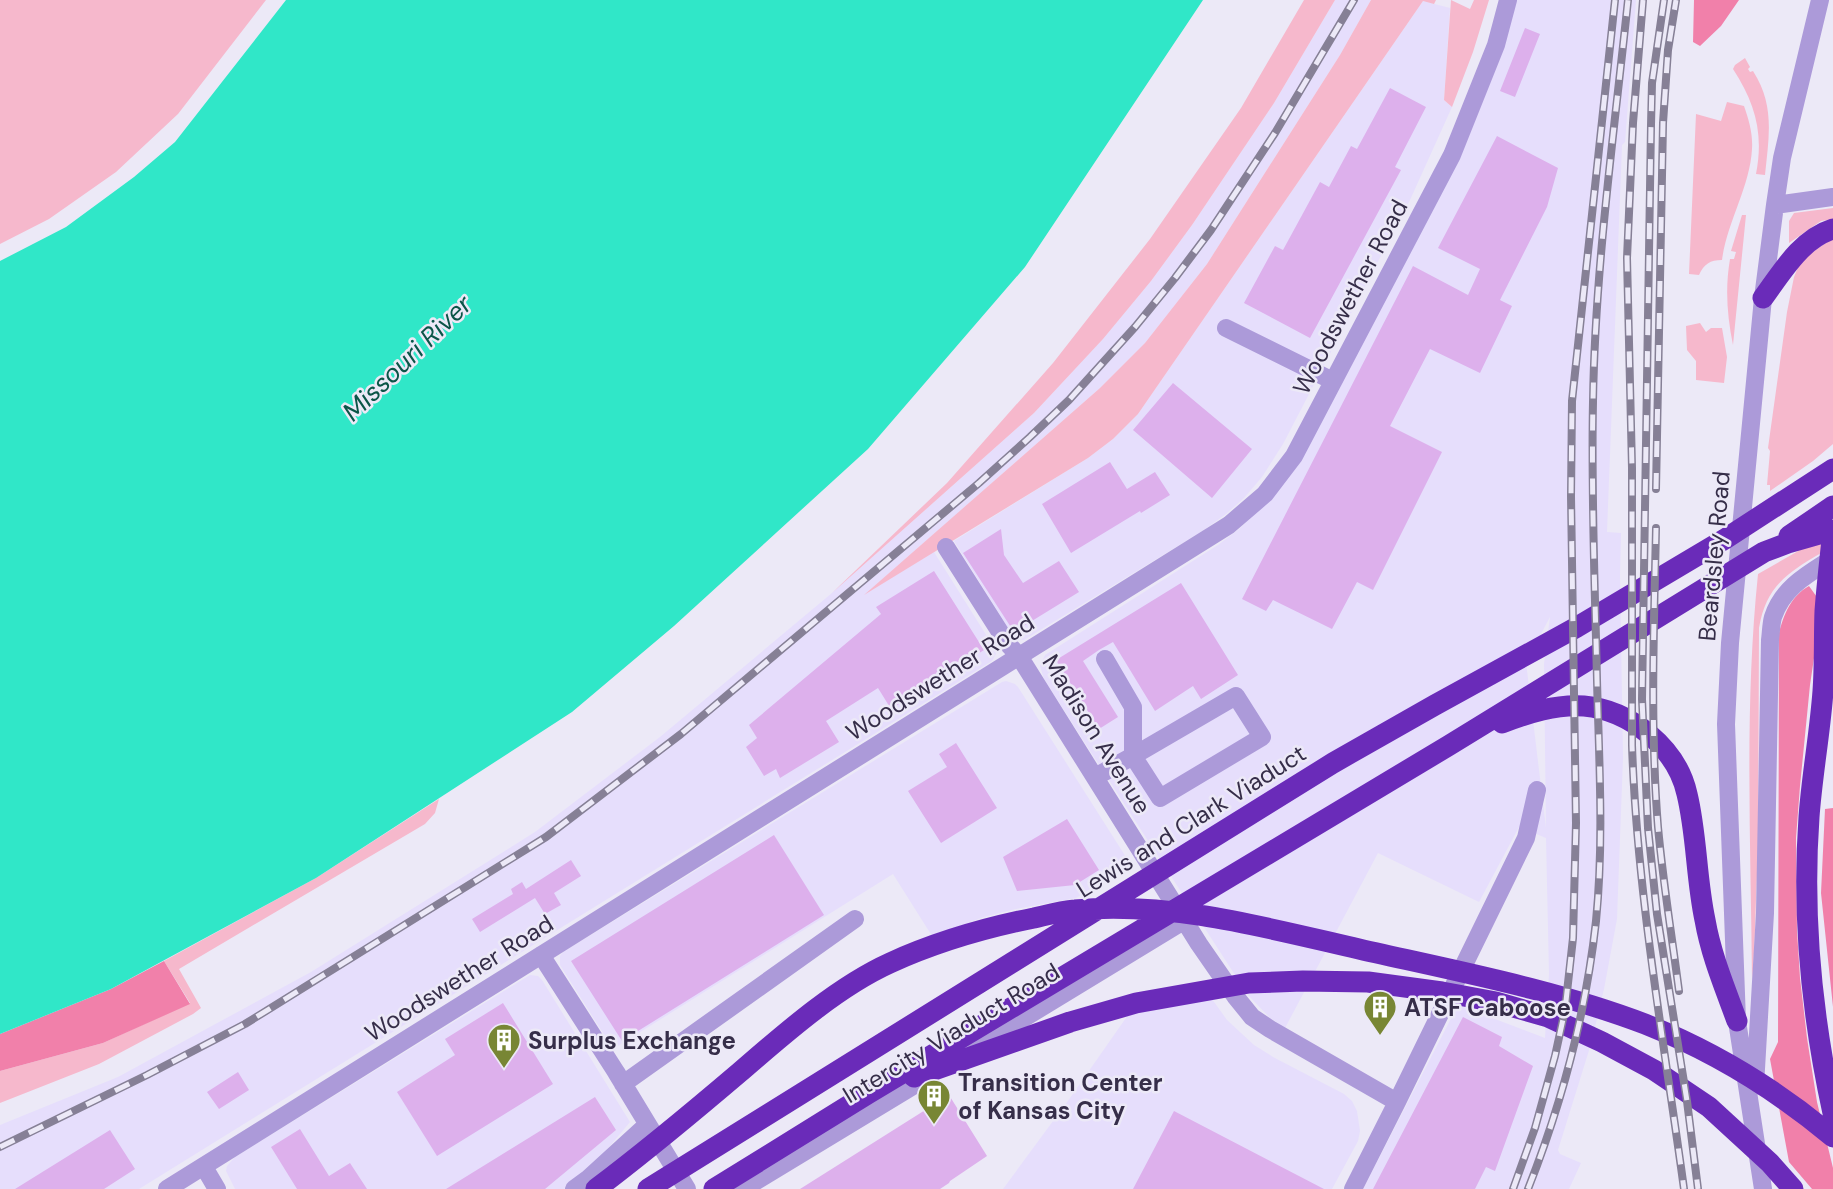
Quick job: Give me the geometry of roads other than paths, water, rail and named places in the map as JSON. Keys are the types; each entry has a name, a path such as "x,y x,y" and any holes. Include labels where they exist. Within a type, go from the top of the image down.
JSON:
{"highway":[{"path":"1763,298 1801,250 1814,238 1833,229"},
{"path":"1769,511 1833,456"},
{"path":"1769,511 1833,469"},
{"path":"714,1189 1448,746 1764,552 1833,506"},
{"name":"Lewis and Clark Viaduct","path":"648,1189 1334,763 1577,627 1769,511"},
{"path":"1764,552 1788,542 1833,531 1825,612 1823,690 1809,818 1807,876 1815,1003 1833,1113"},
{"path":"1823,690 1833,655"},
{"path":"1448,746 1521,716 1550,708 1584,706 1611,712 1639,726 1661,746 1677,768 1687,792 1705,920 1737,1021"},
{"path":"596,1189 684,1119 792,1027 843,991 887,965 937,944 998,925 1074,910 1156,909 1259,926 1531,989 1592,1006 1650,1026 1727,1064 1799,1110 1833,1138"},
{"path":"869,1093 1070,1022 1136,1003 1249,983 1368,982 1496,1002 1548,1017 1602,1041 1654,1070 1709,1107 1770,1163 1793,1189"}],"street":[{"name":"Woodswether Road","path":"167,1189 1229,525 1265,494 1294,456 1452,155 1496,45 1508,0"},
{"name":"Beardsley Road","path":"1763,1189 1737,1021 1726,724 1730,643 1763,298 1775,205 1782,158 1820,0"},
{"path":"1775,205 1833,197"},
{"path":"1226,328 1333,381"},
{"name":"Madison Avenue","path":"946,547 1007,643 1019,656 1185,920 1252,1017 1397,1102"},
{"name":"Beardsley Road","path":"1752,1121 1765,913 1770,640 1773,618 1787,591 1833,558"},
{"path":"1095,776 1133,756 1236,696 1262,737 1160,798 1133,756 1133,707 1105,659"},
{"path":"1353,1189 1527,838 1537,790"},
{"path":"623,1084 855,919"},
{"name":"Intercity Viaduct Road","path":"743,1189 1185,920"},
{"path":"541,955 687,1189"},
{"path":"574,1189 646,1125"},
{"path":"204,1167 217,1189"}],"water":[{"name":"Missouri River","path":"286,0 1203,0 1025,267 868,449 674,626 572,712 316,878 111,989 0,1034 0,261 66,227 134,177 175,142"}],"railway":[{"path":"0,1147 245,1024 546,837 681,734 979,483 1069,400 1175,278 1211,230 1275,133 1354,0"},
{"path":"1513,1189 1535,1128 1555,1056 1565,1010 1573,938 1576,823 1572,401 1615,0"},
{"path":"1528,1189 1552,1124 1571,1057 1586,990 1596,921 1600,770 1593,507 1595,352 1606,201 1628,0"},
{"path":"1643,0 1633,123 1627,258 1632,468 1632,745 1645,912 1684,1189"},
{"path":"1664,0 1652,83 1642,699 1648,828 1657,914 1698,1189"},
{"path":"1656,489 1663,123 1668,50 1676,0"},
{"path":"1656,528 1654,752 1662,868 1679,991"}],"place":[{"name":"ATSF Caboose","path":"1380,1037"},
{"name":"Surplus Exchange","path":"504,1070"},
{"name":"Transition Center of Kansas City","path":"934,1126"}]}
